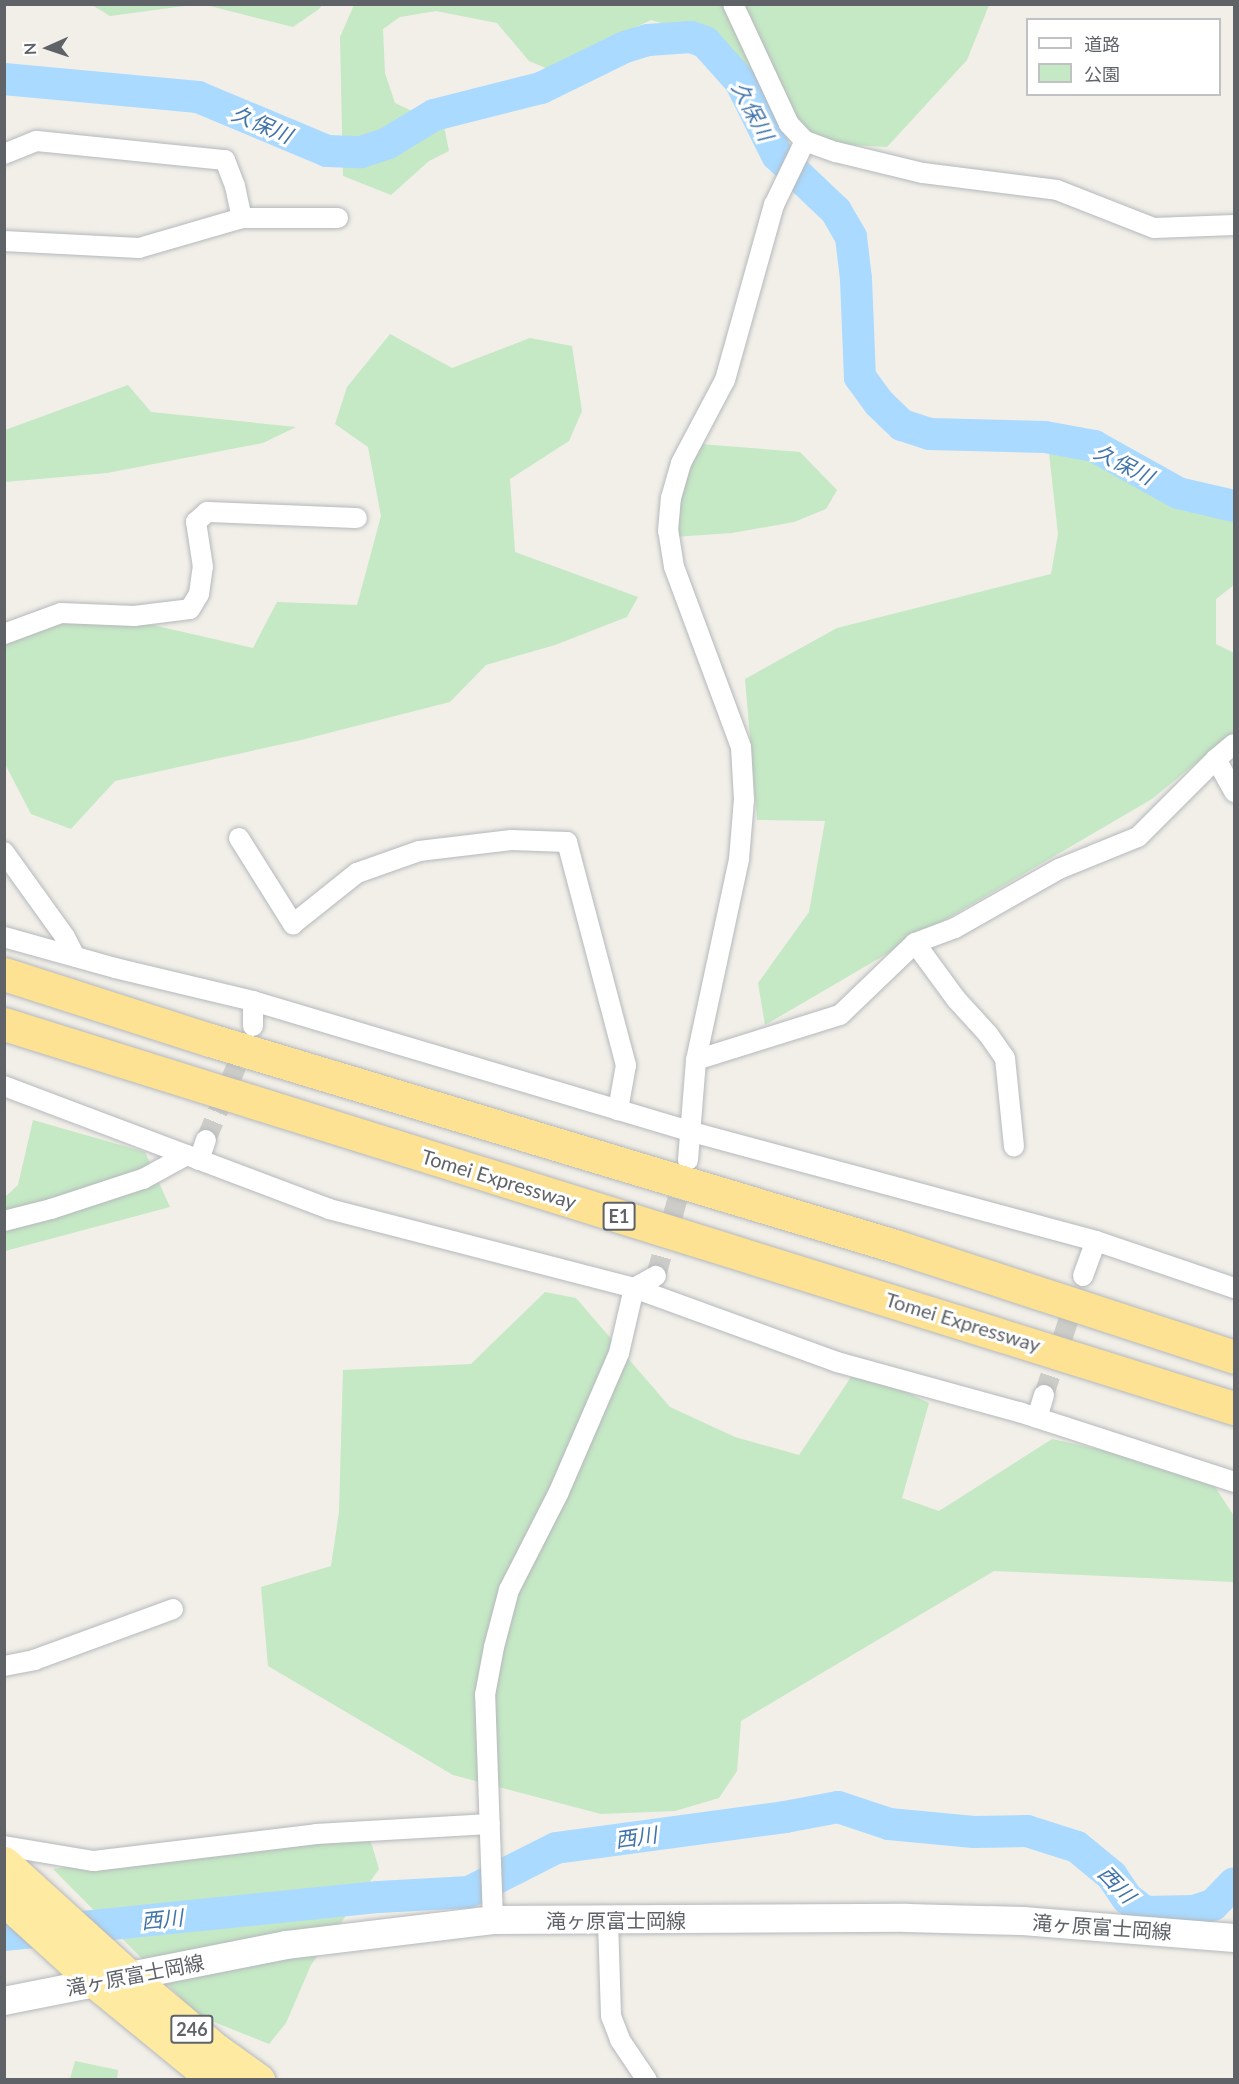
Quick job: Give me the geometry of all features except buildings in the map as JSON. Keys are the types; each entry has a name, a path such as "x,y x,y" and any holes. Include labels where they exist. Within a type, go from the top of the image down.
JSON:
{"highway":[{"path":"4,974 210,1040 895,1246 1234,1357"},
{"name":"Tomei Expressway","path":"4,1024 1234,1408"},
{"name":"246","path":"7,1870 104,1972 215,2079"},
{"name":"246","path":"104,1972 258,2079"}],"main road":[{"name":"滝ヶ原富士岡線","path":"4,2001 104,1972 287,1944 493,1908 609,1920 907,1918 1023,1921 1234,1938"}],"street":[{"path":"733,4 789,124 804,142 923,173 1057,190 1154,228 1234,225"},
{"path":"4,154 37,141 225,160 235,186 242,218"},
{"path":"688,1160 696,1060 739,859 744,800 741,747 674,567 668,531 671,498 681,463 725,380 774,205 804,142"},
{"path":"4,241 139,248 242,218 338,218"},
{"path":"4,634 61,613 134,616 190,609 199,594 204,567 196,522 207,512 357,518"},
{"path":"696,1060 840,1016 915,943 956,928 1059,869 1138,837 1234,744"},
{"path":"1216,759 1234,792"},
{"path":"239,838 293,924 357,873 419,851 511,840 567,842 626,1065 618,1110"},
{"path":"4,852 65,937 75,957"},
{"path":"4,937 253,1001 692,1132 1096,1241 1234,1288"},
{"path":"915,943 956,999 988,1034 1005,1058 1014,1147"},
{"path":"253,1001 253,1026"},
{"path":"4,1086 329,1209 634,1288 837,1362 1037,1418 1234,1482"},
{"path":"4,1221 51,1209 143,1179 193,1157 206,1140"},
{"path":"1083,1276 1096,1241"},
{"path":"493,1908 485,1695 509,1590 558,1494 619,1353 634,1288 656,1276"},
{"path":"1037,1418 1044,1395"},
{"path":"4,1666 34,1660 172,1609"},
{"path":"7,1870 316,1834 490,1829"},
{"path":"609,1920 611,2016 620,2040 647,2079"}],"green space":[{"path":"92,5 192,5 110,16"},
{"path":"206,5 322,5 293,27"},
{"path":"354,5 989,5 967,60 887,147 783,141 695,33 651,20 548,69 529,61 497,23 436,11 400,17 383,29 385,73 395,103 444,126 449,151 429,161 391,195 343,176 340,37"},
{"path":"390,334 452,368 530,338 572,346 582,411 569,441 510,479 515,552 638,597 627,617 555,645 486,665 450,702 301,740 115,781 71,829 31,814 5,764 5,639 39,609 109,615 253,648 277,602 357,605 381,516 368,447 335,424 347,387"},
{"path":"128,385 151,412 296,427 263,443 107,473 5,482 5,430"},
{"path":"1074,443 1234,505 1234,585 1216,599 1216,644 1234,653 1234,737 1212,750 1152,799 765,1025 758,983 809,912 825,821 757,820 745,679 837,628 1051,574 1058,534 1049,453"},
{"path":"700,444 800,452 837,490 826,509 794,522 732,533 673,537 671,498"},
{"path":"33,1120 145,1152 170,1207 5,1251 5,1197 18,1185"},
{"path":"545,1292 576,1298 670,1407 735,1437 799,1455 857,1368 929,1403 902,1498 939,1511 1052,1439 1206,1473 1234,1516 1234,1582 994,1571 741,1721 737,1771 719,1798 675,1811 601,1814 453,1775 268,1666 261,1587 331,1566 339,1512 343,1370 471,1364"},
{"path":"365,1822 379,1869 311,1965 286,2023 269,2044 199,2016 53,1869"},
{"path":"75,2061 118,2070 117,2079 70,2079"}],"waterway":[{"name":"久保川","path":"4,79 198,97 327,151 361,152 388,143 434,115 541,88 625,47 648,40 691,37 705,42 740,81 777,155 836,211 851,237 856,279 860,377 879,403 902,425 930,434 1045,437 1094,446 1178,493 1234,506"},
{"name":"西川","path":"4,1935 379,1897 469,1892 556,1848 785,1817 838,1807 889,1824 974,1832 1027,1831 1077,1847 1112,1876 1127,1898 1145,1912 1194,1911 1213,1905 1234,1883"}],"tunnel":[{"path":"206,1140 246,1043"},
{"path":"656,1276 685,1172"},
{"path":"1044,1395 1083,1276"}]}
